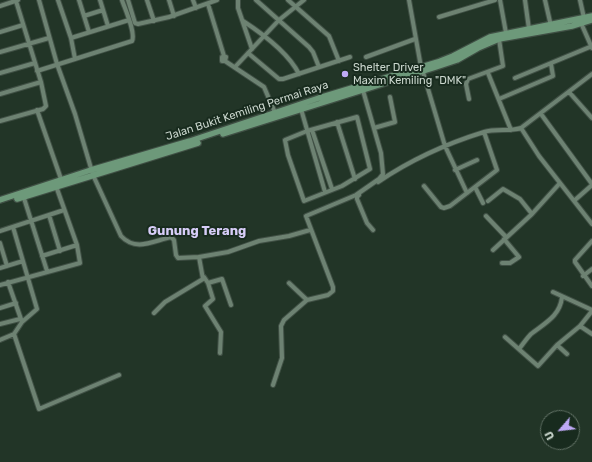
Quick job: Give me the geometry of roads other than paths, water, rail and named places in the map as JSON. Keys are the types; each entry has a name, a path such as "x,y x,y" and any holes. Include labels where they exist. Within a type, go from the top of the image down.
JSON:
{"street":[{"path":"0,6 17,0 41,82 46,106 0,121"},
{"path":"39,0 57,64 75,114 92,172 108,211 121,236 127,243 139,244 155,242 170,237 174,240 176,255 178,258 199,257 228,252 259,242 310,230"},
{"path":"58,0 71,38 75,59"},
{"path":"79,0 89,32"},
{"path":"100,0 108,26"},
{"path":"37,71 132,42 133,37 129,20 122,0"},
{"path":"128,0 136,24 143,24 174,16 217,0"},
{"path":"147,0 154,21"},
{"path":"169,0 174,16"},
{"path":"193,0 196,8"},
{"path":"238,0 238,8 252,49"},
{"path":"256,0 309,47 313,52 319,67"},
{"path":"288,0 329,36 339,61"},
{"path":"296,7 304,0"},
{"path":"409,0 415,40 422,69 445,146 466,192"},
{"path":"439,17 495,0"},
{"path":"500,0 506,33"},
{"path":"525,0 529,29"},
{"path":"545,0 551,26"},
{"path":"515,78 592,47 583,21 580,0"},
{"path":"208,4 225,58 235,67 264,87 277,115"},
{"path":"235,67 293,4"},
{"path":"84,16 103,10"},
{"name":"Jalan Bukit Kemiling Permai Raya","path":"0,204 61,180 92,172 422,69 499,39 583,21 592,16"},
{"path":"71,38 129,20"},
{"name":"Jalan Bukit Kemiling Permai Raya","path":"471,49 490,37 506,33 592,20"},
{"path":"243,21 264,36 294,64 299,74"},
{"path":"0,32 24,25"},
{"path":"0,52 50,38"},
{"path":"469,99 466,84 468,79 488,73 503,66 499,39"},
{"path":"366,57 415,40"},
{"path":"248,53 279,79 350,57"},
{"path":"0,73 35,63"},
{"path":"499,99 553,76 551,64"},
{"path":"488,73 511,130"},
{"path":"373,230 367,222 357,197 415,158 492,129 511,130 521,128 592,74"},
{"path":"0,94 41,82"},
{"path":"273,385 282,358 281,326 284,320 307,300 328,295 333,291 333,287 310,230 306,218 307,215 356,195 382,176 383,167 362,87"},
{"name":"Jalan Bukit Kemiling Permai Raya","path":"277,115 301,109 362,87"},
{"path":"569,92 592,118"},
{"path":"374,128 395,122 390,96"},
{"path":"301,109 332,189"},
{"path":"37,110 61,180"},
{"path":"541,114 592,185 575,200"},
{"path":"357,118 370,167 369,170 355,179 305,202 303,200 288,155 286,140 309,131 337,122 357,118"},
{"path":"337,122 355,179"},
{"path":"521,128 538,156 575,200 592,224"},
{"path":"309,131 316,163 325,192"},
{"path":"424,186 441,207 444,208 450,206 466,192 497,170 484,132"},
{"path":"455,170 477,160"},
{"path":"316,163 321,161"},
{"name":"Jalan Bukit Kemiling Permai Raya","path":"0,200 56,186 92,172"},
{"path":"493,250 532,214 560,183"},
{"path":"0,285 27,276 80,263 77,245 56,186"},
{"path":"475,187 483,203"},
{"path":"488,201 504,189 520,199 532,214"},
{"path":"23,195 47,271"},
{"path":"0,231 64,210"},
{"path":"49,215 60,251"},
{"path":"486,216 519,257 510,263 502,263"},
{"path":"0,324 21,320 37,308 13,227"},
{"path":"592,241 575,260 576,265 583,276 592,286"},
{"path":"0,243 7,266"},
{"path":"42,256 77,245"},
{"path":"199,257 204,277 208,283 213,299 205,306 221,332 220,353"},
{"path":"0,268 23,261"},
{"path":"583,276 592,269"},
{"path":"154,313 165,302 202,280 204,277"},
{"path":"208,283 222,279 232,305"},
{"path":"0,340 14,334 21,320 8,282"},
{"path":"289,283 307,300"},
{"path":"505,337 538,366 557,345 580,326 592,311 553,292"},
{"path":"518,349 558,311 562,304 562,297"},
{"path":"0,308 16,303"},
{"path":"580,326 592,334"},
{"path":"14,334 39,409 119,375"},
{"path":"557,345 567,354"}],"place":[{"name":"Shelter Driver Maxim Kemiling \"DMK\"","path":"345,74"}],"district":[{"name":"Gunung Terang","path":"197,231"}]}
